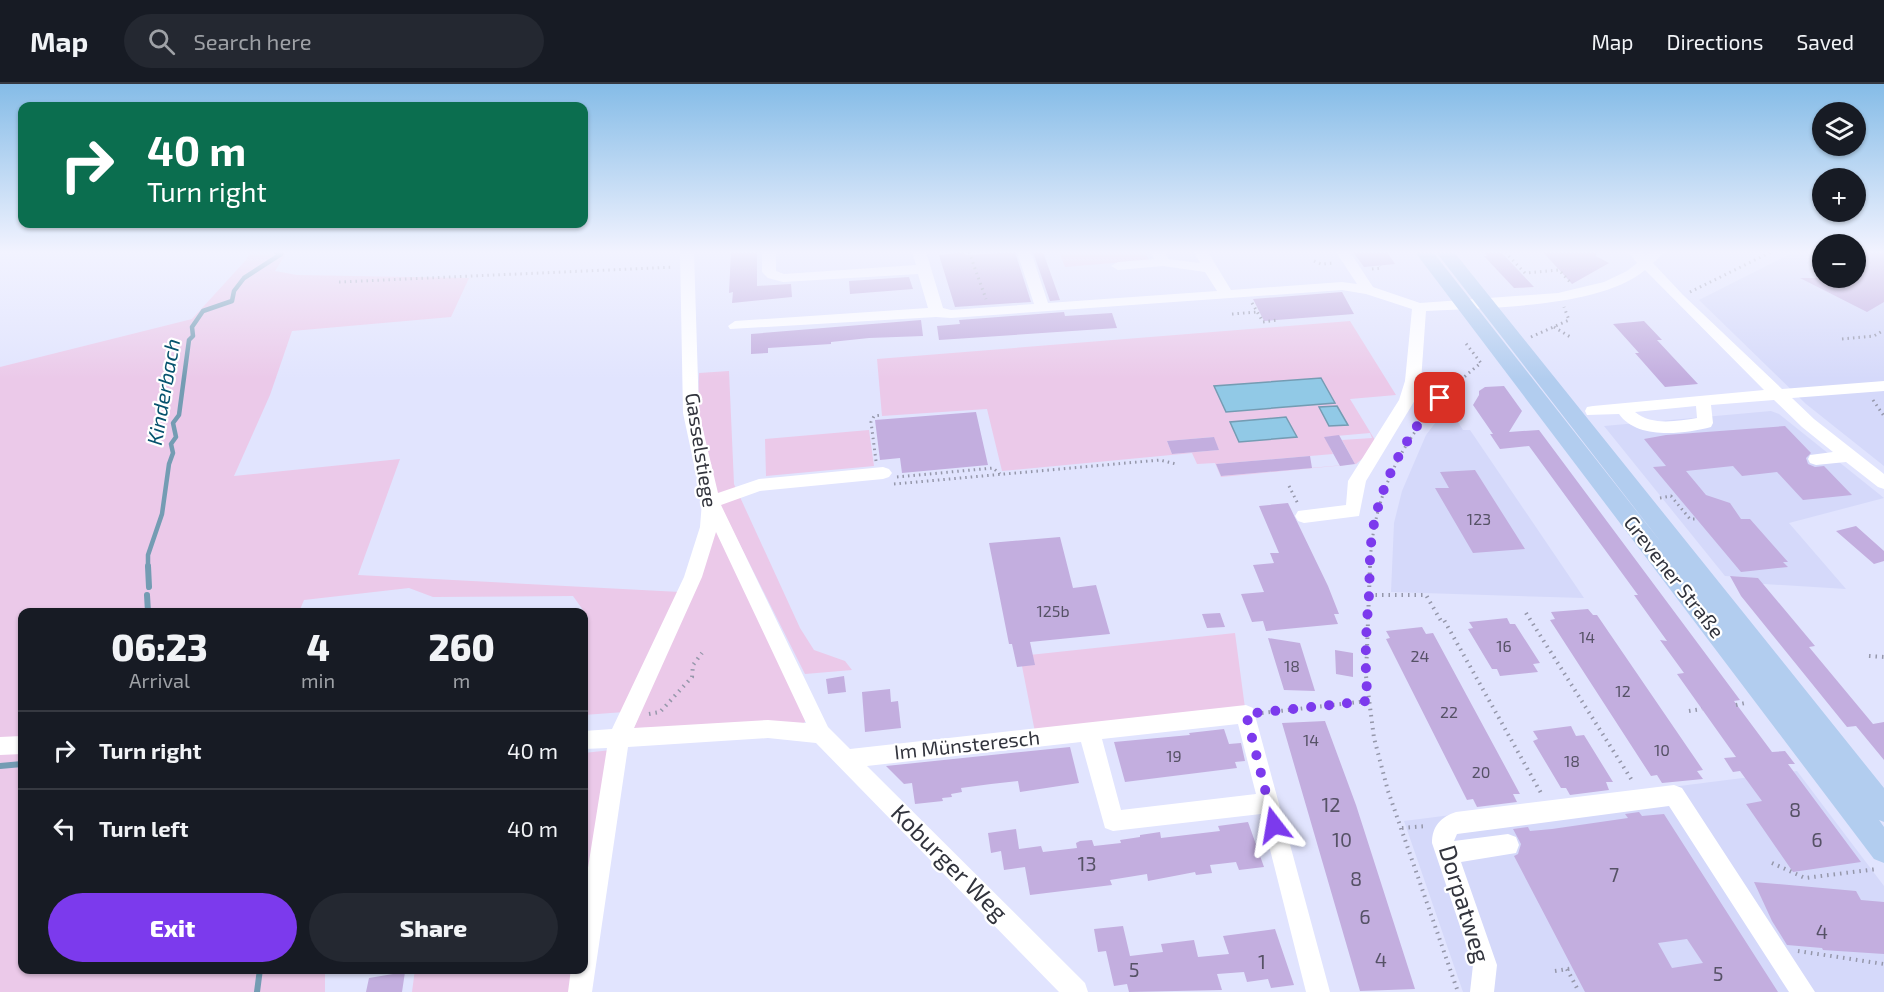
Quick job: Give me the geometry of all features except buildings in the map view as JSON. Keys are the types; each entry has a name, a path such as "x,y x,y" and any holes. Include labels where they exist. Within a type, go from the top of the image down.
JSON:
{"main road":[{"name":"Grevener Straße","path":"1466,294 1884,809"},
{"name":"Grevener Straße","path":"1470,294 1882,859"}],"street":[{"name":"Gasselstiege","path":"588,940 619,737 693,577 709,527 711,502 691,413 689,294"},
{"path":"932,294 937,312"},
{"path":"1038,294 1043,308"},
{"path":"735,326 937,312 951,314 991,312 1234,294"},
{"path":"1381,294 1419,307 1577,294"},
{"path":"1674,294 1808,423 1850,456 1876,472 1884,483"},
{"path":"1300,509 1353,507 1357,481 1407,400 1412,386 1419,307"},
{"path":"1593,411 1884,386"},
{"path":"1627,408 1625,413 1629,417 1654,428 1705,423 1703,400"},
{"path":"1816,459 1850,456"},
{"path":"711,502 759,485 883,475"},
{"name":"Koburger Weg","path":"711,502 821,734 996,908 1076,992"},
{"path":"1246,714 1318,992"},
{"name":"Im Münsteresch","path":"844,759 1246,714"},
{"path":"588,740 768,729 821,734"},
{"path":"1089,732 1113,821 1269,803"},
{"path":"0,746 18,745"},
{"path":"1550,810 1674,795 1803,992"},
{"name":"Dorpatweg","path":"1482,992 1485,965 1445,853 1442,842 1443,834 1449,826 1456,822 1550,810"},
{"path":"1445,853 1508,845"},
{"name":"Gasselstiege","path":"580,992 583,974"}],"path":[{"path":"985,294 991,312"},
{"path":"1248,294 1263,322 1278,320"},
{"path":"1678,298 1685,294"},
{"path":"1530,337 1570,319 1558,297"},
{"path":"1232,314 1258,312"},
{"path":"1554,327 1572,338"},
{"path":"1842,339 1874,336 1884,330"},
{"path":"1458,992 1384,778 1373,735 1368,701 1366,637 1372,533 1385,490 1416,427 1427,411 1481,363 1462,339 1466,336"},
{"path":"1417,399 1453,386"},
{"path":"882,415 874,416 871,422 877,465 883,475 884,485 1169,460 1176,464"},
{"path":"1167,455 1169,460"},
{"path":"883,475 993,468 1000,474"},
{"path":"952,470 954,479"},
{"path":"1289,486 1300,509"},
{"path":"1654,498 1671,496 1690,519 1695,519"},
{"path":"1369,595 1426,595 1441,621 1444,620 1550,810"},
{"path":"1527,614 1643,799"},
{"path":"629,715 660,712 692,677 693,665 702,653"},
{"path":"1869,656 1884,657"},
{"path":"1246,714 1368,701"},
{"path":"1736,705 1750,703"},
{"path":"1689,711 1702,709"},
{"path":"1772,863 1805,878 1882,859"},
{"path":"1773,947 1833,954 1884,964"},
{"path":"1555,971 1574,968"},
{"path":"1567,969 1579,992"}],"shaded area":[{"path":"215,294 461,294 451,317 292,331 270,395 234,476 400,459 358,575 680,592 624,712 588,715 588,608 582,608 573,596 433,597 409,588 304,600 301,608 18,608 18,738 0,739 0,367 192,319"},
{"path":"1710,294 1884,294 1884,466 1806,404 1699,300"},
{"path":"1350,321 1396,395 1350,399 1375,440 1369,453 1356,464 1221,477 1215,463 1197,464 1192,453 1002,471 987,409 882,416 877,359","holes":["1286,417 1296,437 1240,442 1230,422","1370,433 1372,438 1342,440 1355,464 1221,476 1216,464 1333,454 1325,437","1213,437 1219,450 1172,454 1167,441"]},
{"path":"729,371 734,484 800,628 814,650 845,661 852,670 805,674 722,509 698,408 699,373"},
{"path":"1321,378 1335,403 1226,412 1214,386"},
{"path":"1452,401 1462,411 1456,419 1463,430 1470,430 1584,598 1391,592 1394,523 1402,491 1426,435"},
{"path":"1337,406 1348,425 1329,426 1319,407"},
{"path":"1771,411 1779,414 1884,498 1789,523 1846,589 1749,583 1745,577 1725,576 1604,426"},
{"path":"1286,417 1297,437 1239,442 1230,422"},
{"path":"869,430 874,466 766,476 765,439"},
{"path":"717,523 807,719 803,724 634,728"},
{"path":"1235,633 1245,708 1035,732 1020,656"},
{"path":"611,750 588,897 588,753"},
{"path":"18,752 18,974 325,974 325,992 0,992 0,753"},
{"path":"1797,771 1884,886 1884,992 1463,992 1404,821"},
{"path":"414,974 575,974 573,992 412,992"}],"waterway":[{"name":"Kinderbach","path":"148,566 148,555 162,514 169,464 173,453 171,444 176,437 173,423 179,415 189,340 193,336 192,327 203,311 232,301 233,294"},
{"name":"Kinderbach","path":"148,566 149,587"},
{"name":"Kinderbach","path":"147,595 148,608"},
{"path":"0,766 18,764"},
{"name":"Kinderbach","path":"257,992 259,974"}],"route":[{"path":"1274,825 1246,714 1368,701 1366,616 1370,548 1375,520 1387,484 1406,444 1427,411 1440,398"}]}
